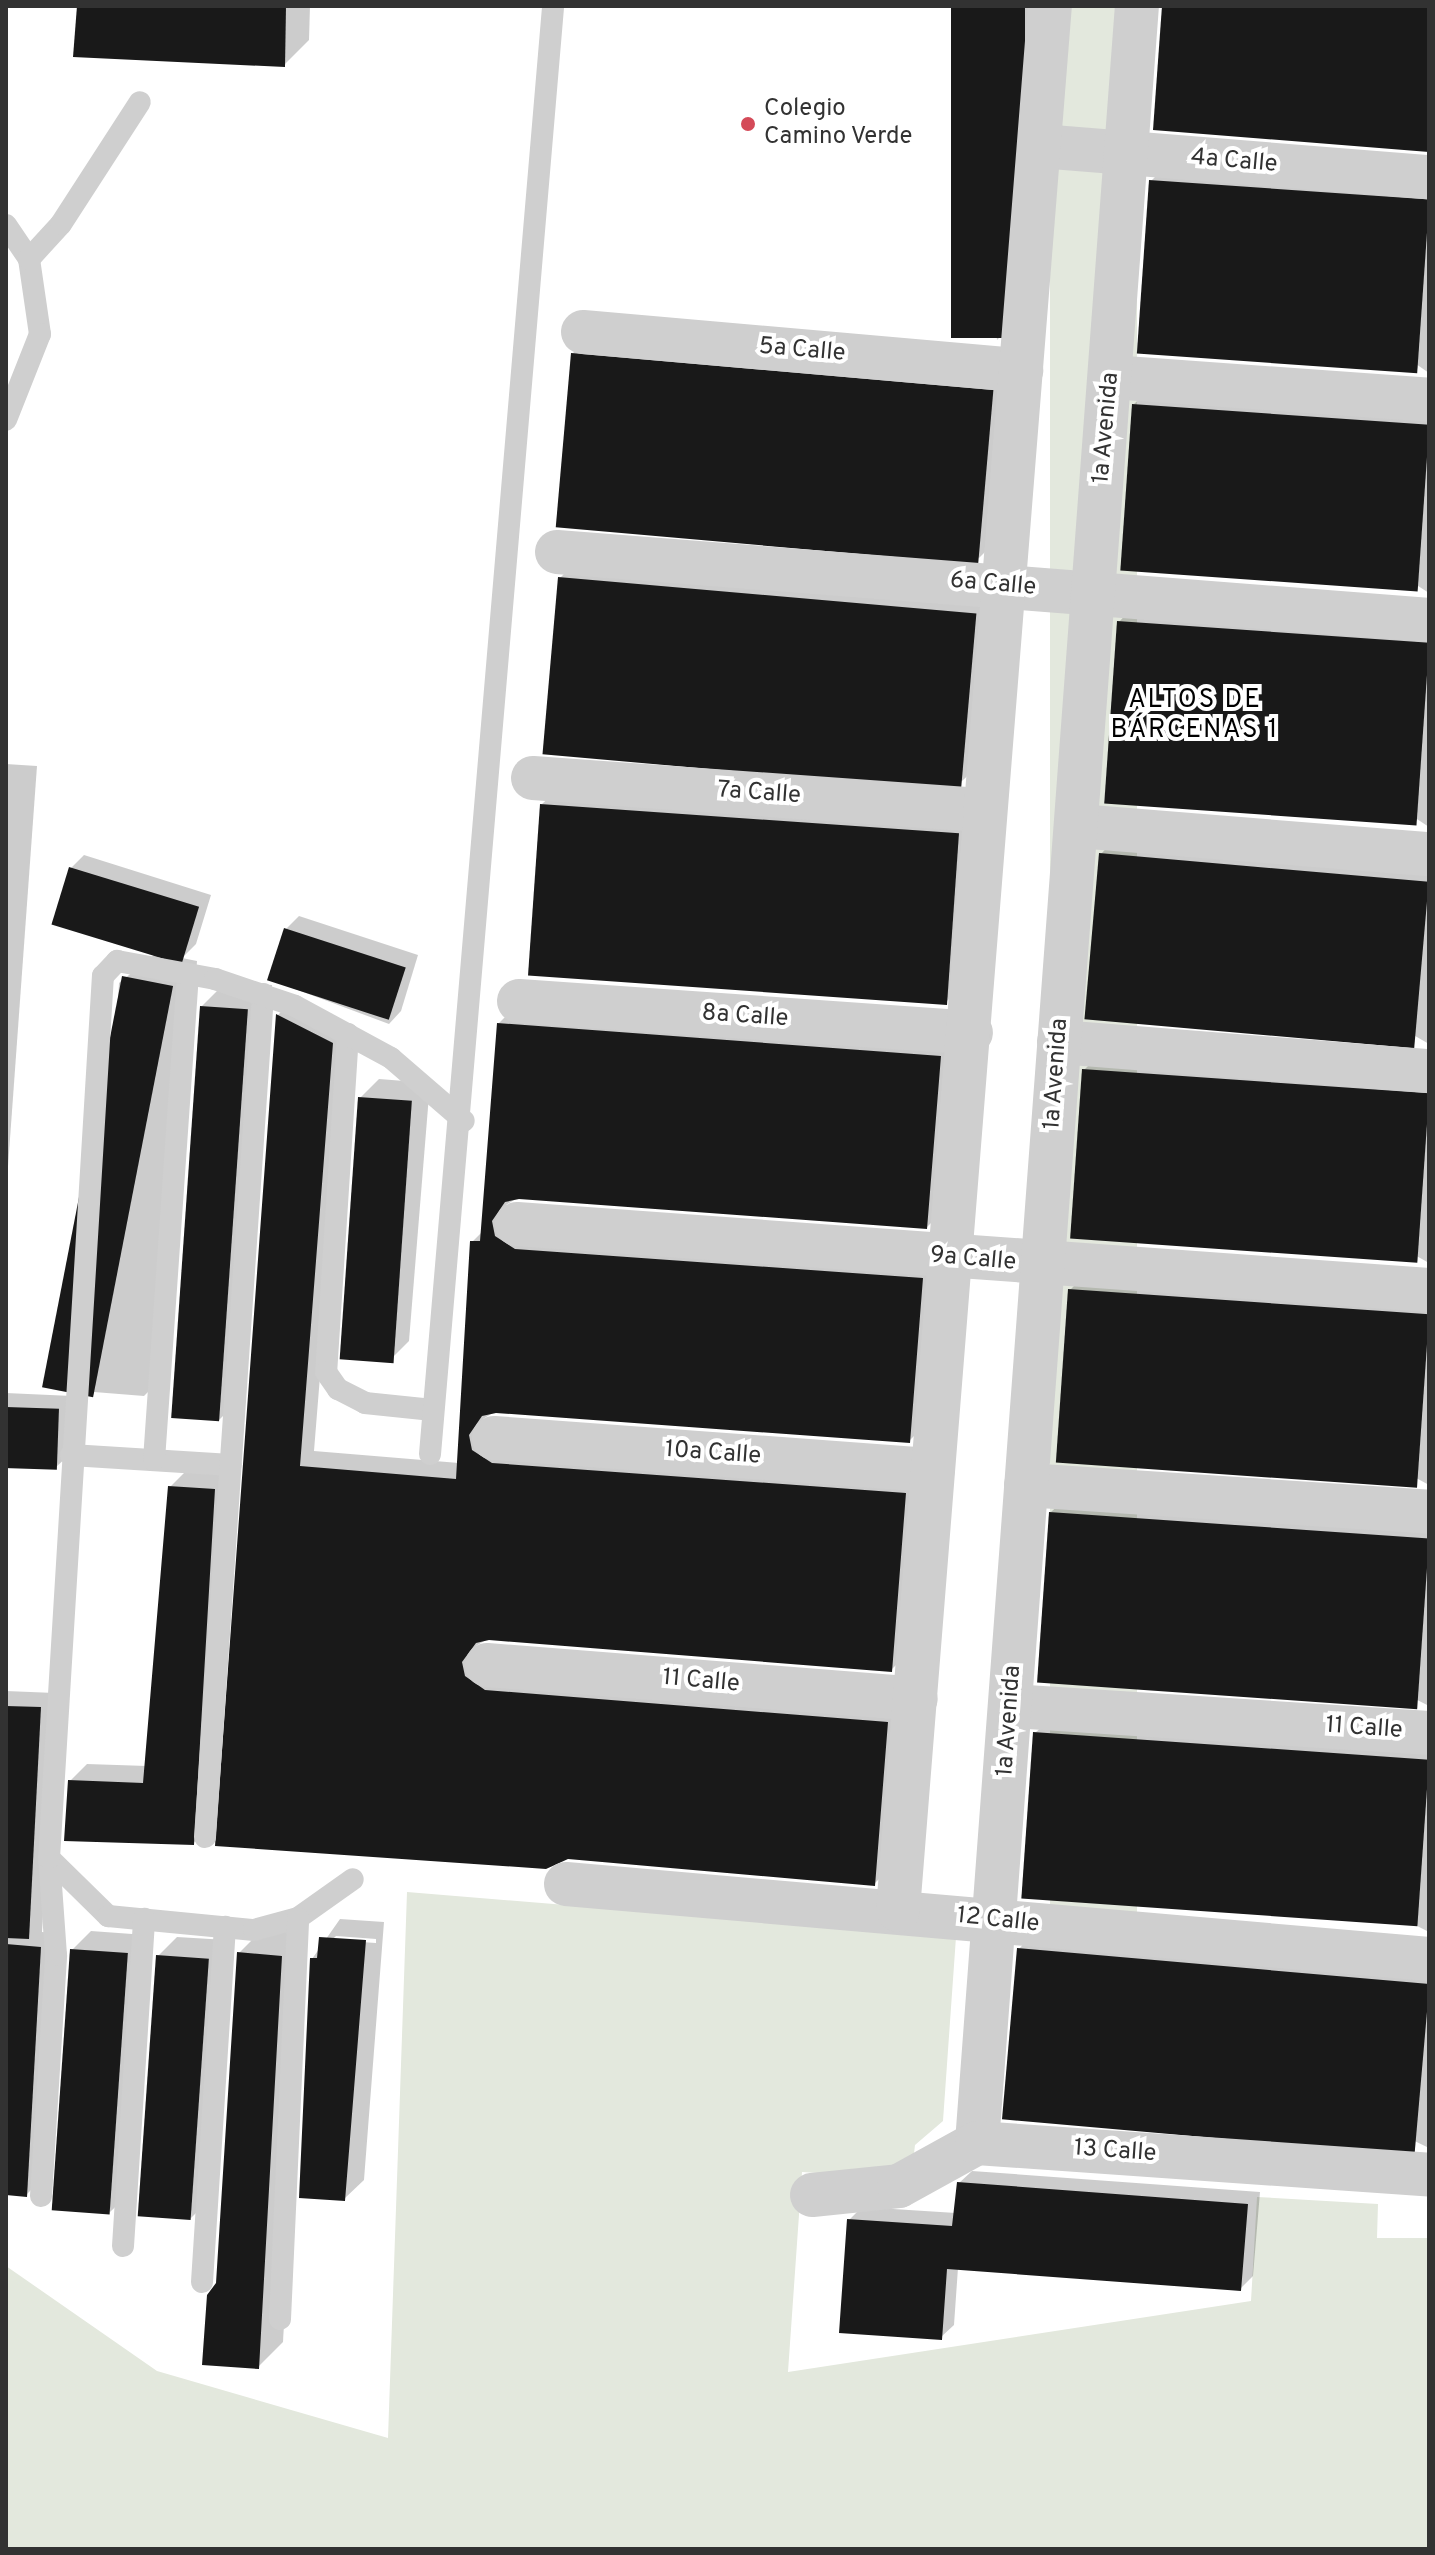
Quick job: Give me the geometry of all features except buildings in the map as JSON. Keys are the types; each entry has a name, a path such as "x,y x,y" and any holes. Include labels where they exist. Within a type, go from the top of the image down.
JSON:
{"street":[{"path":"898,1910 971,1033 984,810 1050,6"},
{"name":"1a Avenida","path":"977,2143 1137,6"},
{"name":"4a Calle","path":"1040,146 1429,177"},
{"name":"5a Calle","path":"583,332 1021,370"},
{"path":"1111,377 1429,400"},
{"name":"6a Calle","path":"557,552 1429,620"},
{"name":"7a Calle","path":"533,778 984,810"},
{"path":"1078,826 1429,854"},
{"name":"8a Calle","path":"519,1001 971,1033"},
{"path":"1059,1042 1429,1071"},
{"name":"9a Calle","path":"517,1224 1043,1266 1429,1290"},
{"name":"10a Calle","path":"494,1438 933,1470"},
{"path":"1026,1485 1429,1512"},
{"name":"11 Calle","path":"487,1665 916,1699"},
{"name":"11 Calle","path":"1011,1706 1429,1733"},
{"name":"12 Calle","path":"566,1884 898,1910 1429,1959"},
{"path":"812,2195 899,2186 977,2143"},
{"name":"13 Calle","path":"977,2143 1429,2175"}],"lane":[{"path":"430,1454 464,1121 553,6"},
{"path":"29,259 61,224 140,102"},
{"path":"6,225 29,259 40,334 6,420"},
{"path":"41,2196 56,1955 49,1858 71,1455 103,976 117,961 188,974 263,994 391,1058 464,1121"},
{"path":"154,1460 188,974"},
{"path":"205,1837 263,994"},
{"path":"348,1034 326,1372 338,1389 365,1403 433,1410"},
{"path":"71,1455 231,1465"},
{"path":"49,1858 100,1912 254,1930 298,1918 353,1879"},
{"path":"280,2319 298,1918"},
{"path":"123,2246 144,1919"},
{"path":"202,2282 225,1927"}],"shaded area":[{"path":"1050,6 1137,6 1137,1916 1050,1916"},
{"path":"407,1892 956,1937 943,2121 915,2145 911,2179 802,2172 788,2372 1251,2301 1257,2197 1378,2204 1377,2238 1429,2238 1429,2549 6,2549 6,2266 157,2371 388,2438"}],"place":[{"name":"Colegio Camino Verde","path":"748,124"}],"district":[{"name":"ALTOS DE BÁRCENAS 1","path":"1195,716"}]}
